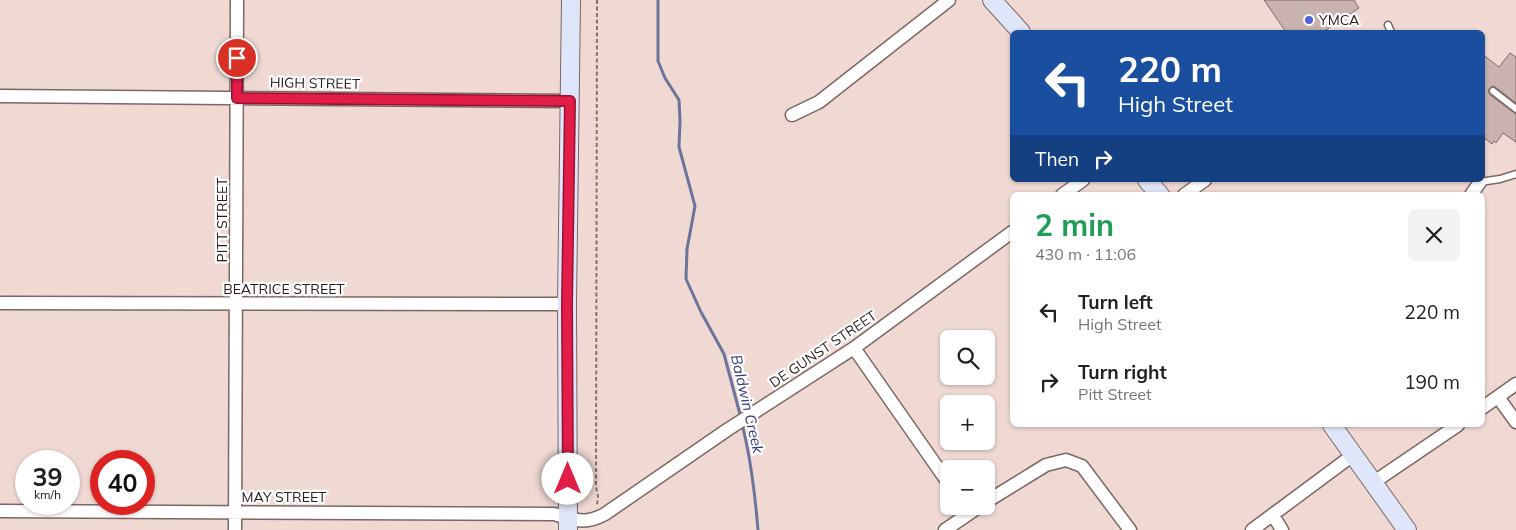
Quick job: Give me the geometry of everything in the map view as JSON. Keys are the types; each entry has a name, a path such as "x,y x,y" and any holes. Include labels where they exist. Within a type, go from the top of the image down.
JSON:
{"street":[{"name":"PITT STREET","path":"235,530 237,0"},
{"path":"568,524 567,304 571,0"},
{"path":"792,115 819,102 949,0"},
{"path":"992,0 1019,30"},
{"name":"HIGH STREET","path":"0,96 570,101"},
{"path":"1066,192 1080,182"},
{"path":"1149,182 1157,192"},
{"path":"1188,192 1202,182"},
{"path":"1473,192 1480,182"},
{"name":"DE GUNST STREET","path":"568,524 591,521 605,514 728,430 854,348 1010,233"},
{"name":"BEATRICE STREET","path":"0,303 567,304"},
{"path":"854,348 940,471"},
{"path":"1485,406 1516,384"},
{"path":"1498,397 1516,422"},
{"path":"1333,427 1408,530"},
{"path":"1374,482 1455,427"},
{"path":"1252,530 1353,455"},
{"path":"995,496 1046,465 1066,460 1082,466 1130,530"},
{"name":"MAY STREET","path":"0,511 554,514 568,524"},
{"path":"945,530 964,515"},
{"path":"1273,515 1282,530"}],"lane":[{"path":"1388,25 1390,30"},
{"path":"1493,91 1516,109"},
{"path":"1485,181 1516,174"}],"path":[{"path":"597,0 597,513"}],"building":[{"name":"YMCA","path":"1264,0 1354,0 1359,8 1326,30 1285,30"},
{"path":"1510,53 1516,57 1516,103 1494,86 1488,91 1490,95 1516,114 1516,142 1503,133 1496,143 1494,141 1492,144 1485,138 1485,56 1499,67"}],"waterway":[{"name":"Baldwin Creek","path":"658,0 658,61 665,78 679,100 679,147 695,206 687,249 686,279 701,312 724,354 741,418"},
{"name":"Baldwin Creek","path":"742,424 748,450 758,530"}],"place":[{"name":"YMCA","path":"1309,20"}],"route":[{"path":"237,58 237,98 570,101 567,304 568,479"}]}
